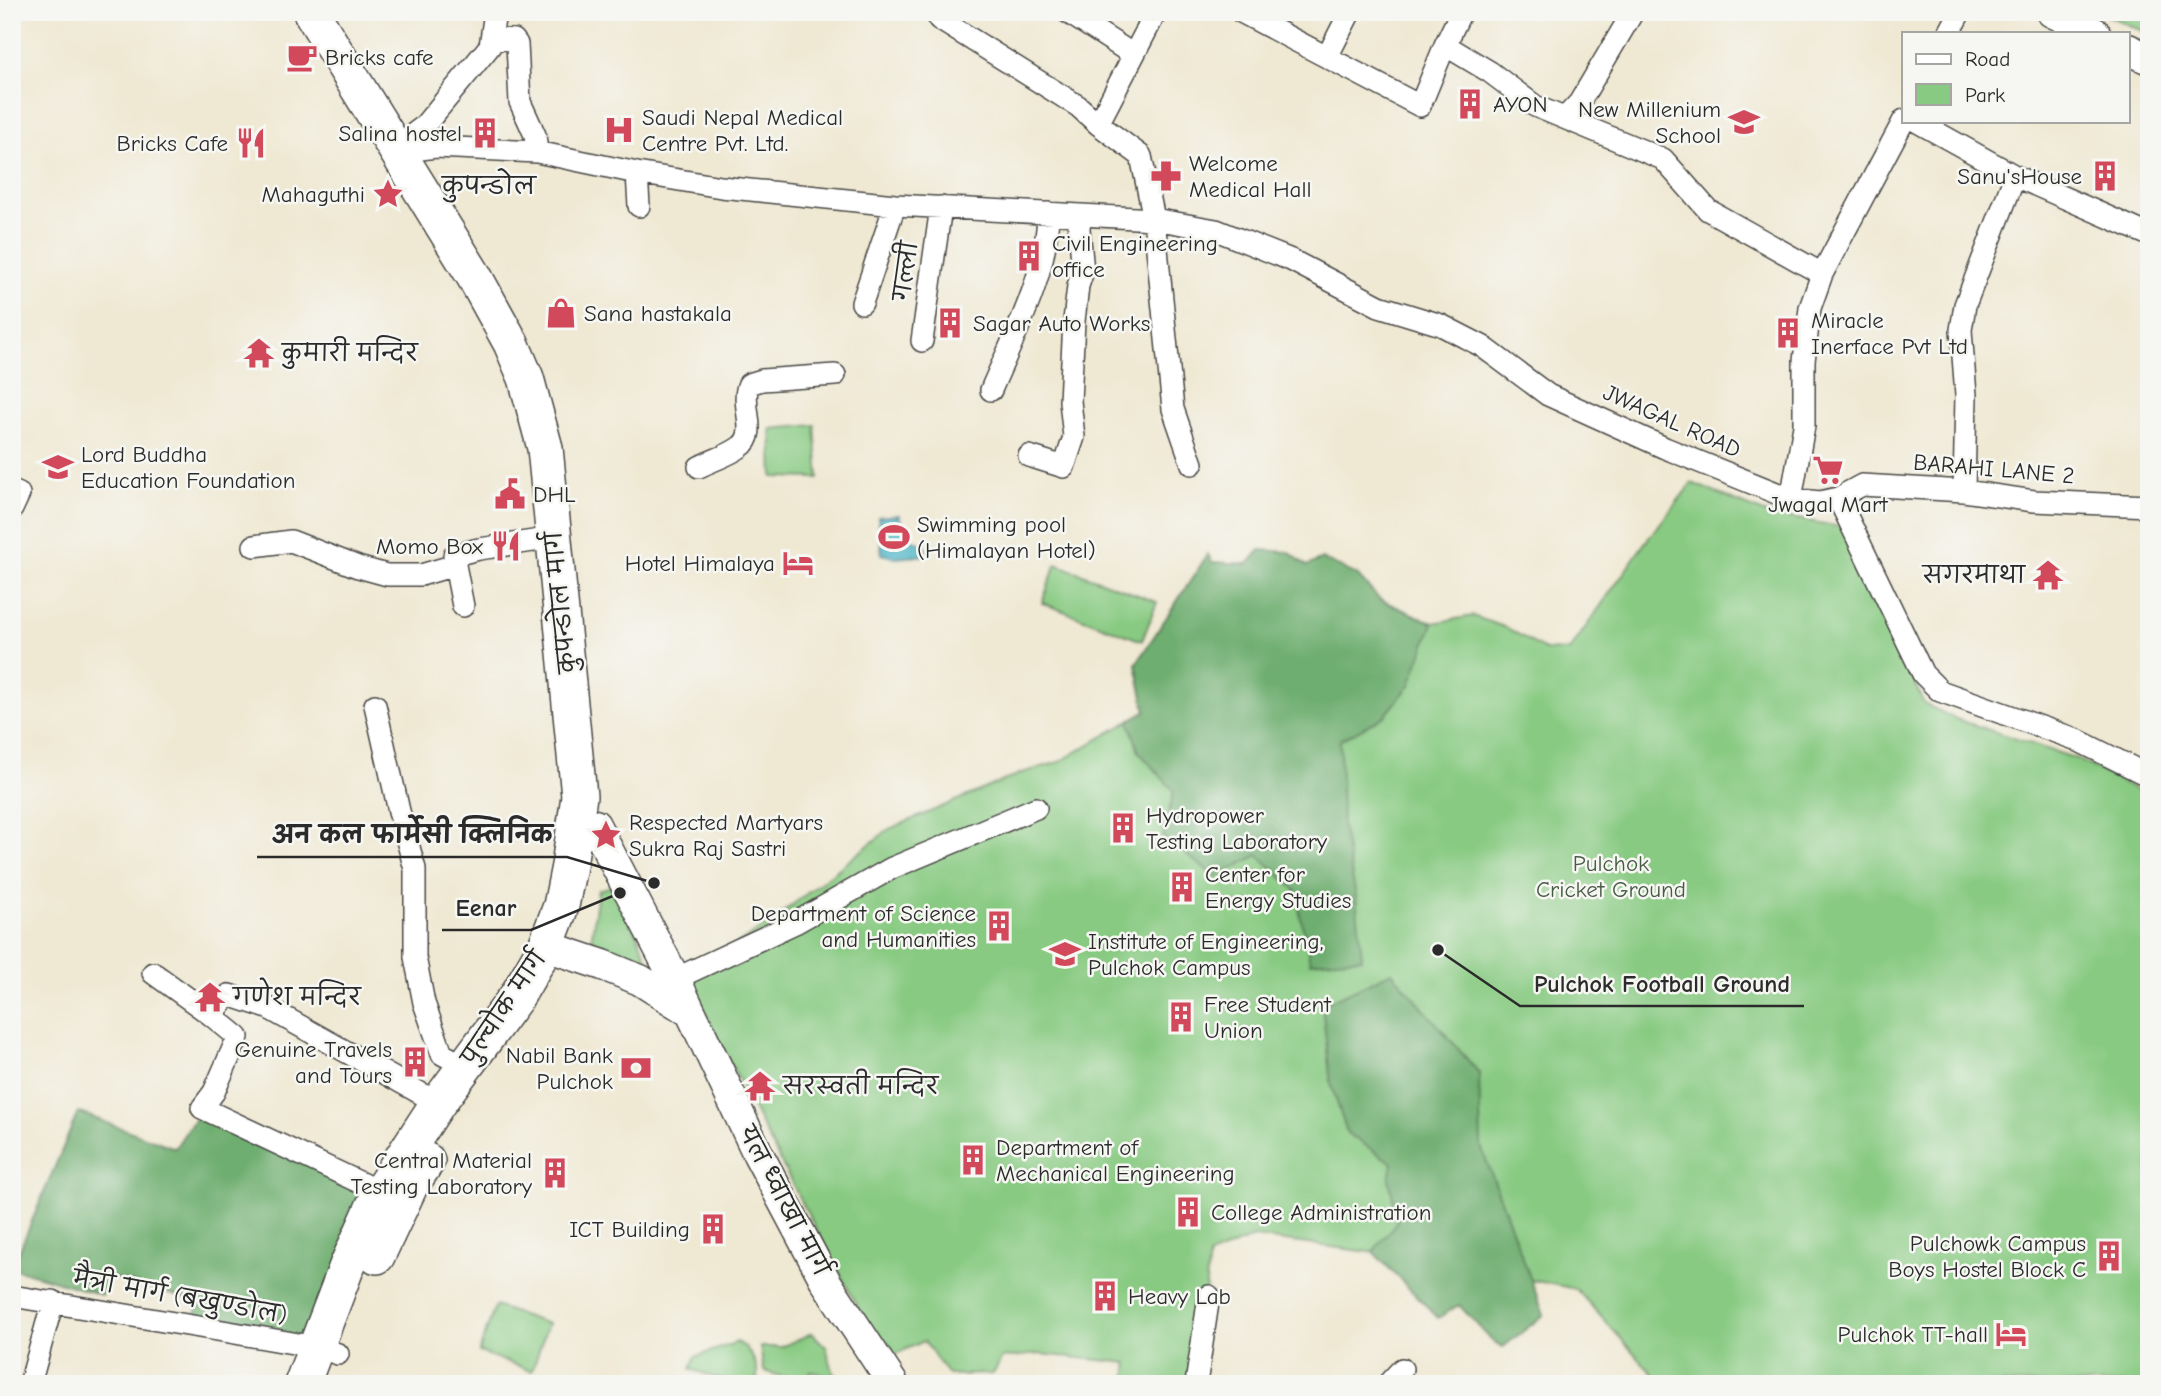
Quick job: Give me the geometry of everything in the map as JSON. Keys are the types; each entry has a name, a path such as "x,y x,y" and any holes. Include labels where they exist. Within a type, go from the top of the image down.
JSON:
{"main road":[{"name":"कुपन्डोल मार्ग","path":"311,12 474,276 526,378 545,448 587,810"},
{"name":"पुल्चोक मार्ग","path":"302,1384 327,1361 410,1185 536,1011 557,950 564,893 587,810"},
{"name":"पुल्चोक मार्ग","path":"327,1361 380,1192 465,1066 517,996 557,950"}],"street":[{"path":"396,150 424,126 490,46 495,12"},
{"path":"1067,12 1132,54"},
{"path":"1098,124 1156,12"},
{"path":"1241,12 1420,106 1444,45 1461,12"},
{"path":"1327,57 1350,12"},
{"path":"1565,118 1579,103 1633,12"},
{"path":"1950,32 1960,12"},
{"path":"2052,12 2093,32"},
{"path":"939,19 1069,100 1141,156 1154,219 1173,409 1192,464"},
{"path":"492,38 514,40 517,44 520,103 535,135 537,152"},
{"path":"1444,45 1490,72 1535,106 1663,159 1708,210 1822,274"},
{"path":"2130,50 2149,60"},
{"path":"1791,499 1804,426 1804,361 1810,308 1822,274 1903,122"},
{"path":"1918,122 2015,176 2149,235"},
{"name":"JWAGAL ROAD","path":"396,150 485,144 722,187 895,205 1154,219 1216,230 1291,260 1379,306 1441,325 1482,346 1548,395 1665,448 1791,499 1820,502 1838,498"},
{"path":"637,173 639,206"},
{"path":"1965,491 1966,395 1961,330 1965,305 2015,176"},
{"path":"862,303 895,205"},
{"name":"गल्ली","path":"922,341 942,207"},
{"path":"991,390 1036,281 1047,238 1048,213"},
{"path":"1029,456 1065,467 1074,437 1070,401 1073,321 1083,271 1080,215"},
{"path":"699,467 743,446 750,432 744,393 749,384 762,380 835,375"},
{"name":"BARAHI LANE 2","path":"1838,498 1862,485 1965,491 2034,501 2149,506"},
{"path":"12,491 19,494 12,509"},
{"path":"1838,498 1923,674 1940,691 2075,739 2149,776"},
{"path":"463,607 454,555 554,538"},
{"path":"254,546 291,541 358,567 387,575 421,575 455,565"},
{"path":"375,705 415,869 415,957 424,1003 442,1054 465,1066"},
{"path":"674,979 795,923 892,869 1036,808"},
{"name":"यल ध्वाखा मार्ग","path":"587,810 674,979 758,1154 826,1282 893,1384"},
{"path":"557,950 640,980 689,1011"},
{"path":"153,973 238,1037 214,1091 202,1108 380,1192"},
{"path":"211,1016 229,995 268,1008 438,1103"},
{"name":"मैत्री मार्ग (बखुण्डोल)","path":"12,1296 53,1301 327,1361"},
{"path":"1196,1384 1209,1296"},
{"path":"30,1384 53,1301"}],"green space":[{"path":"2100,12 2149,12 2149,34"},
{"path":"815,425 819,478 773,477 771,429"},
{"name":"Institute of Engineering, Pulchok Campus","path":"1692,483 1764,513 1846,528 1924,704 1956,719 2077,759 2149,796 2149,1384 1662,1384 1576,1289 1431,1260 1254,1237 1209,1256 1195,1384 1125,1384 1128,1363 1040,1354 1002,1358 993,1374 948,1375 924,1341 885,1359 768,1138 687,977 768,924 889,829 1022,773 1059,762 1146,711 1136,664 1212,562 1307,567 1433,623 1473,616 1507,628 1545,650 1569,651 1644,544"},
{"path":"1260,550 1289,552 1307,566 1322,559 1357,575 1380,600 1433,623 1410,685 1385,716 1340,740 1342,825 1356,896 1362,958 1310,962 1295,890 1258,855 1216,877 1163,837 1174,791 1139,752 1129,721 1146,711 1136,664 1208,554 1212,562 1248,564"},
{"path":"1056,564 1157,602 1142,641 1042,603"},
{"path":"616,885 658,984 591,943 598,890"},
{"path":"1392,972 1479,1073 1481,1146 1544,1315 1503,1347 1492,1341 1459,1305 1438,1318 1373,1252 1397,1221 1389,1179 1392,1163 1347,1133 1331,1084 1322,1005"},
{"path":"202,1108 380,1192 312,1342 194,1319 200,1303 108,1276 102,1295 12,1268 78,1112 175,1148"},
{"path":"495,1306 548,1324 532,1371 479,1352"},
{"path":"812,1333 826,1347 835,1378 811,1371 805,1384 764,1371 760,1347 782,1347"},
{"path":"737,1342 747,1349 754,1360 757,1372 755,1384 733,1384 691,1369 695,1357"}],"water":[{"name":"Swimming pool (Himalayan Hotel)","path":"899,515 906,535 925,545 927,555 896,558 882,554 878,517"}],"place":[{"name":"Bricks cafe","path":"302,57"},
{"name":"AYON","path":"1470,104"},
{"name":"New Millenium School","path":"1744,122"},
{"name":"Saudi Nepal Medical Centre Pvt. Ltd.","path":"619,130"},
{"name":"Salina hostel","path":"485,133"},
{"name":"Bricks Cafe","path":"251,143"},
{"name":"Welcome Medical Hall","path":"1166,176"},
{"name":"Sanu'sHouse","path":"2105,176"},
{"name":"Mahaguthi","path":"388,194"},
{"name":"Civil Engineering office","path":"1029,256"},
{"name":"Sana hastakala","path":"561,313"},
{"name":"Sagar Auto Works","path":"950,323"},
{"name":"Miracle Inerface Pvt Ltd","path":"1788,333"},
{"name":"कुमारी मन्दिर","path":"259,353"},
{"name":"Lord Buddha Education Foundation","path":"58,467"},
{"name":"Jwagal Mart","path":"1828,470"},
{"name":"DHL","path":"510,494"},
{"name":"Swimming pool (Himalayan Hotel)","path":"894,537"},
{"name":"Momo Box","path":"506,546"},
{"name":"Hotel Himalaya","path":"798,563"},
{"name":"सगरमाथा","path":"2048,575"},
{"name":"Hydropower Testing Laboratory","path":"1123,828"},
{"name":"Respected Martyars Sukra Raj Sastri","path":"606,835"},
{"name":"अन कल फार्मेसी क्लिनिक","path":"654,883"},
{"name":"Center for Energy Studies","path":"1182,887"},
{"name":"Eenar","path":"620,893"},
{"name":"Department of Science and Humanities","path":"999,926"},
{"name":"Pulchok Football Ground","path":"1438,950"},
{"name":"Institute of Engineering, Pulchok Campus","path":"1065,954"},
{"name":"गणेश मन्दिर","path":"210,997"},
{"name":"Free Student Union","path":"1181,1017"},
{"name":"Genuine Travels and Tours","path":"415,1062"},
{"name":"Nabil Bank Pulchok","path":"636,1068"},
{"name":"सरस्वती मन्दिर","path":"760,1086"},
{"name":"Department of Mechanical Engineering","path":"973,1160"},
{"name":"Central Material Testing Laboratory","path":"555,1173"},
{"name":"College Administration","path":"1188,1212"},
{"name":"ICT Building","path":"713,1229"},
{"name":"Pulchowk Campus Boys Hostel Block C","path":"2109,1256"},
{"name":"Heavy Lab","path":"1105,1296"},
{"name":"Pulchok TT-hall","path":"2011,1334"}],"district":[{"name":"कुपन्डोल","path":"489,186"}],"park label":[{"name":"Pulchok Cricket Ground","path":"1611,876"}]}
